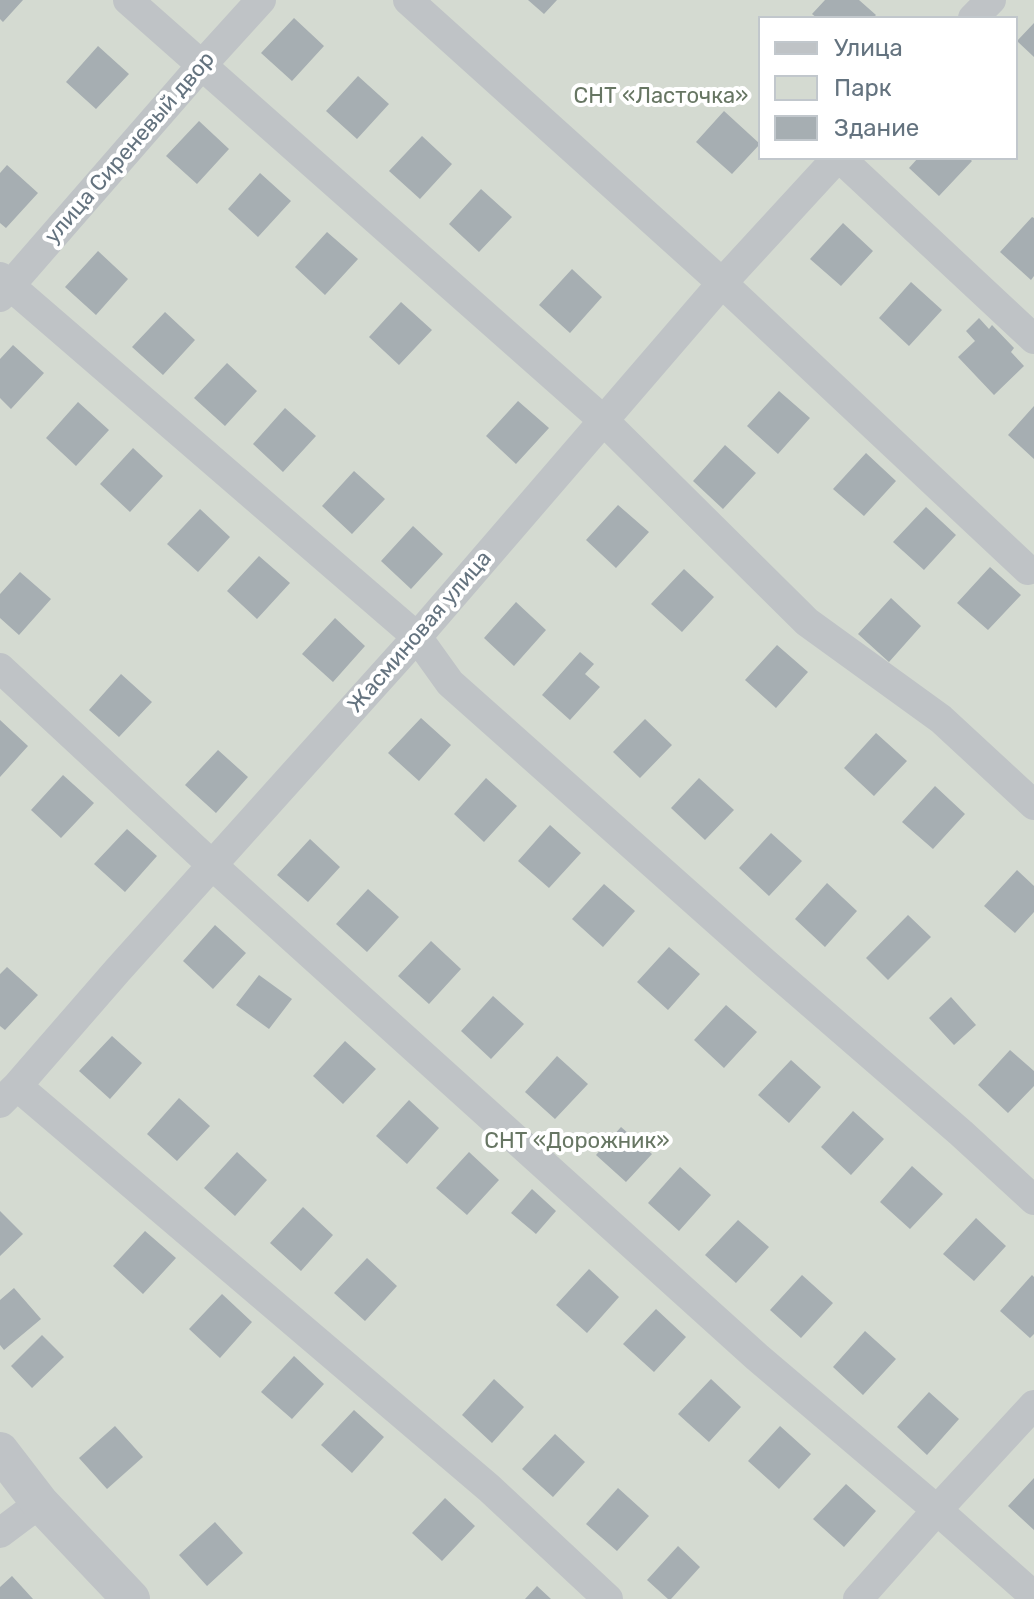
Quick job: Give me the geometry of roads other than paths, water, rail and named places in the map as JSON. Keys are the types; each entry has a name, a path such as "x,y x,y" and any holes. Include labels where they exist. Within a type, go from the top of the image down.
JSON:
{"street":[{"path":"128,0 603,420 807,622 941,719 1034,805"},
{"name":"улица Сиреневый двор","path":"3,287 261,0"},
{"path":"408,0 722,283 1028,570"},
{"path":"975,16 991,0"},
{"name":"Жасминовая улица","path":"9,1095 417,637 722,283 837,160"},
{"path":"841,160 1034,339"},
{"path":"3,287 417,637 450,683 1034,1200"},
{"path":"0,668 212,865 757,1357 1034,1596"},
{"path":"9,1095 489,1488 608,1599"},
{"path":"858,1599 1034,1405"},
{"path":"0,1451 40,1503 131,1599"},
{"path":"0,1533 40,1503"}],"park label":[{"name":"СНТ «Ласточка»","path":"661,97"},
{"name":"СНТ «Дорожник»","path":"577,1142"}]}
